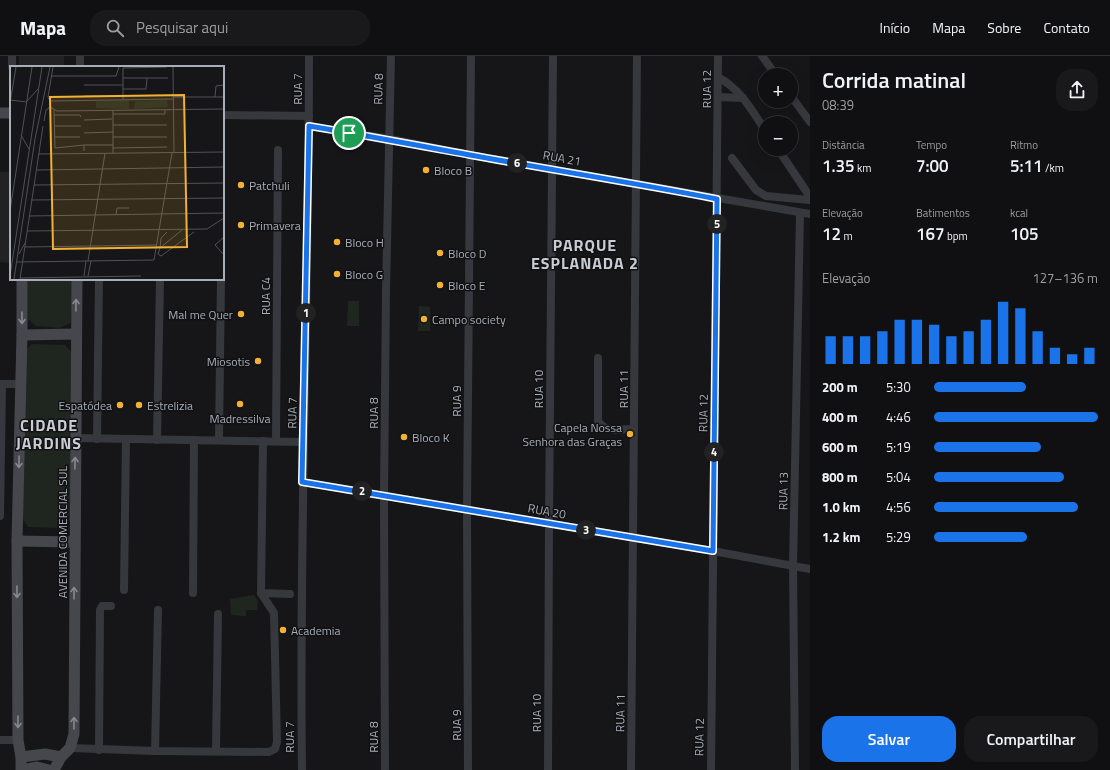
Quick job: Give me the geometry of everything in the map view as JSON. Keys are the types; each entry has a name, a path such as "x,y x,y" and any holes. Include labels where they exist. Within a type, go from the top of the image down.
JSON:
{"street":[{"name":"RUA 7","path":"302,770 302,482 309,56"},
{"name":"RUA 8","path":"386,770 384,495 390,56"},
{"name":"RUA 9","path":"468,770 467,509 471,56"},
{"name":"RUA 10","path":"548,770 554,56"},
{"name":"RUA 11","path":"631,770 637,56"},
{"name":"RUA 12","path":"711,770 718,56"},
{"path":"762,56 771,68"},
{"path":"718,77 734,88 758,120"},
{"path":"718,97 743,98"},
{"path":"798,106 810,122"},
{"path":"224,115 309,116"},
{"name":"RUA 21","path":"309,126 390,139 470,155 717,199 810,214"},
{"name":"RUA C4","path":"276,441 278,150"},
{"path":"783,156 810,197"},
{"path":"732,158 760,194 766,196 810,200"},
{"name":"RUA 13","path":"794,770 793,566 800,213"},
{"path":"22,280 17,541 18,740 22,770 37,767 49,770"},
{"name":"AVENIDA COMERCIAL SUL","path":"70,748 74,734 74,542 77,280"},
{"path":"97,438 99,280"},
{"path":"157,440 160,280"},
{"path":"219,440 221,280"},
{"path":"22,335 76,334"},
{"path":"598,358 598,421 600,425 605,428 634,429"},
{"path":"0,516 1,384 21,384"},
{"path":"76,438 303,442"},
{"path":"124,590 126,439"},
{"path":"193,593 194,440"},
{"path":"54,770 61,757 70,748 99,750 269,752 275,748 277,742 274,612 261,593 263,441"},
{"name":"RUA 20","path":"302,482 713,551 810,569"},
{"path":"17,541 74,542"},
{"path":"261,593 290,594"},
{"path":"99,750 100,610 102,606 111,606"},
{"path":"155,751 158,610"},
{"path":"216,751 218,614"},
{"path":"0,740 18,740"},
{"path":"21,757 45,754 61,757"}],"shaded area":[{"path":"19,56 64,56 64,66 19,66"},
{"path":"0,172 10,172 10,263 0,262"},
{"path":"27,280 73,280 71,323 59,328 36,326 28,319"},
{"path":"348,301 359,301 359,326 347,326"},
{"name":"Campo society","path":"419,306 430,307 430,331 418,331"},
{"path":"32,344 65,345 72,353 70,521 61,528 28,527 22,518 25,351"},
{"path":"254,595 258,601 257,610 246,610 246,616 231,615 230,599"}],"place":[{"name":"Bloco B","path":"426,170"},
{"name":"Patchuli","path":"241,185"},
{"name":"Primavera","path":"241,225"},
{"name":"Bloco H","path":"337,242"},
{"name":"Bloco D","path":"440,253"},
{"name":"Bloco G","path":"337,274"},
{"name":"Bloco E","path":"440,285"},
{"name":"Mal me Quer","path":"241,314"},
{"name":"Campo society","path":"424,319"},
{"name":"Miosotis","path":"258,361"},
{"name":"Madressilva","path":"240,404"},
{"name":"Espatódea","path":"120,405"},
{"name":"Estrelizia","path":"139,405"},
{"name":"Capela Nossa Senhora das Graças","path":"630,434"},
{"name":"Bloco K","path":"404,437"},
{"name":"Academia","path":"283,630"}],"district":[{"name":"PARQUE ESPLANADA 2","path":"585,254"},
{"name":"CIDADE JARDINS","path":"49,434"}],"route":[{"path":"309,126 349,133 390,139 470,155 717,199 713,551 302,482 309,126"}]}
